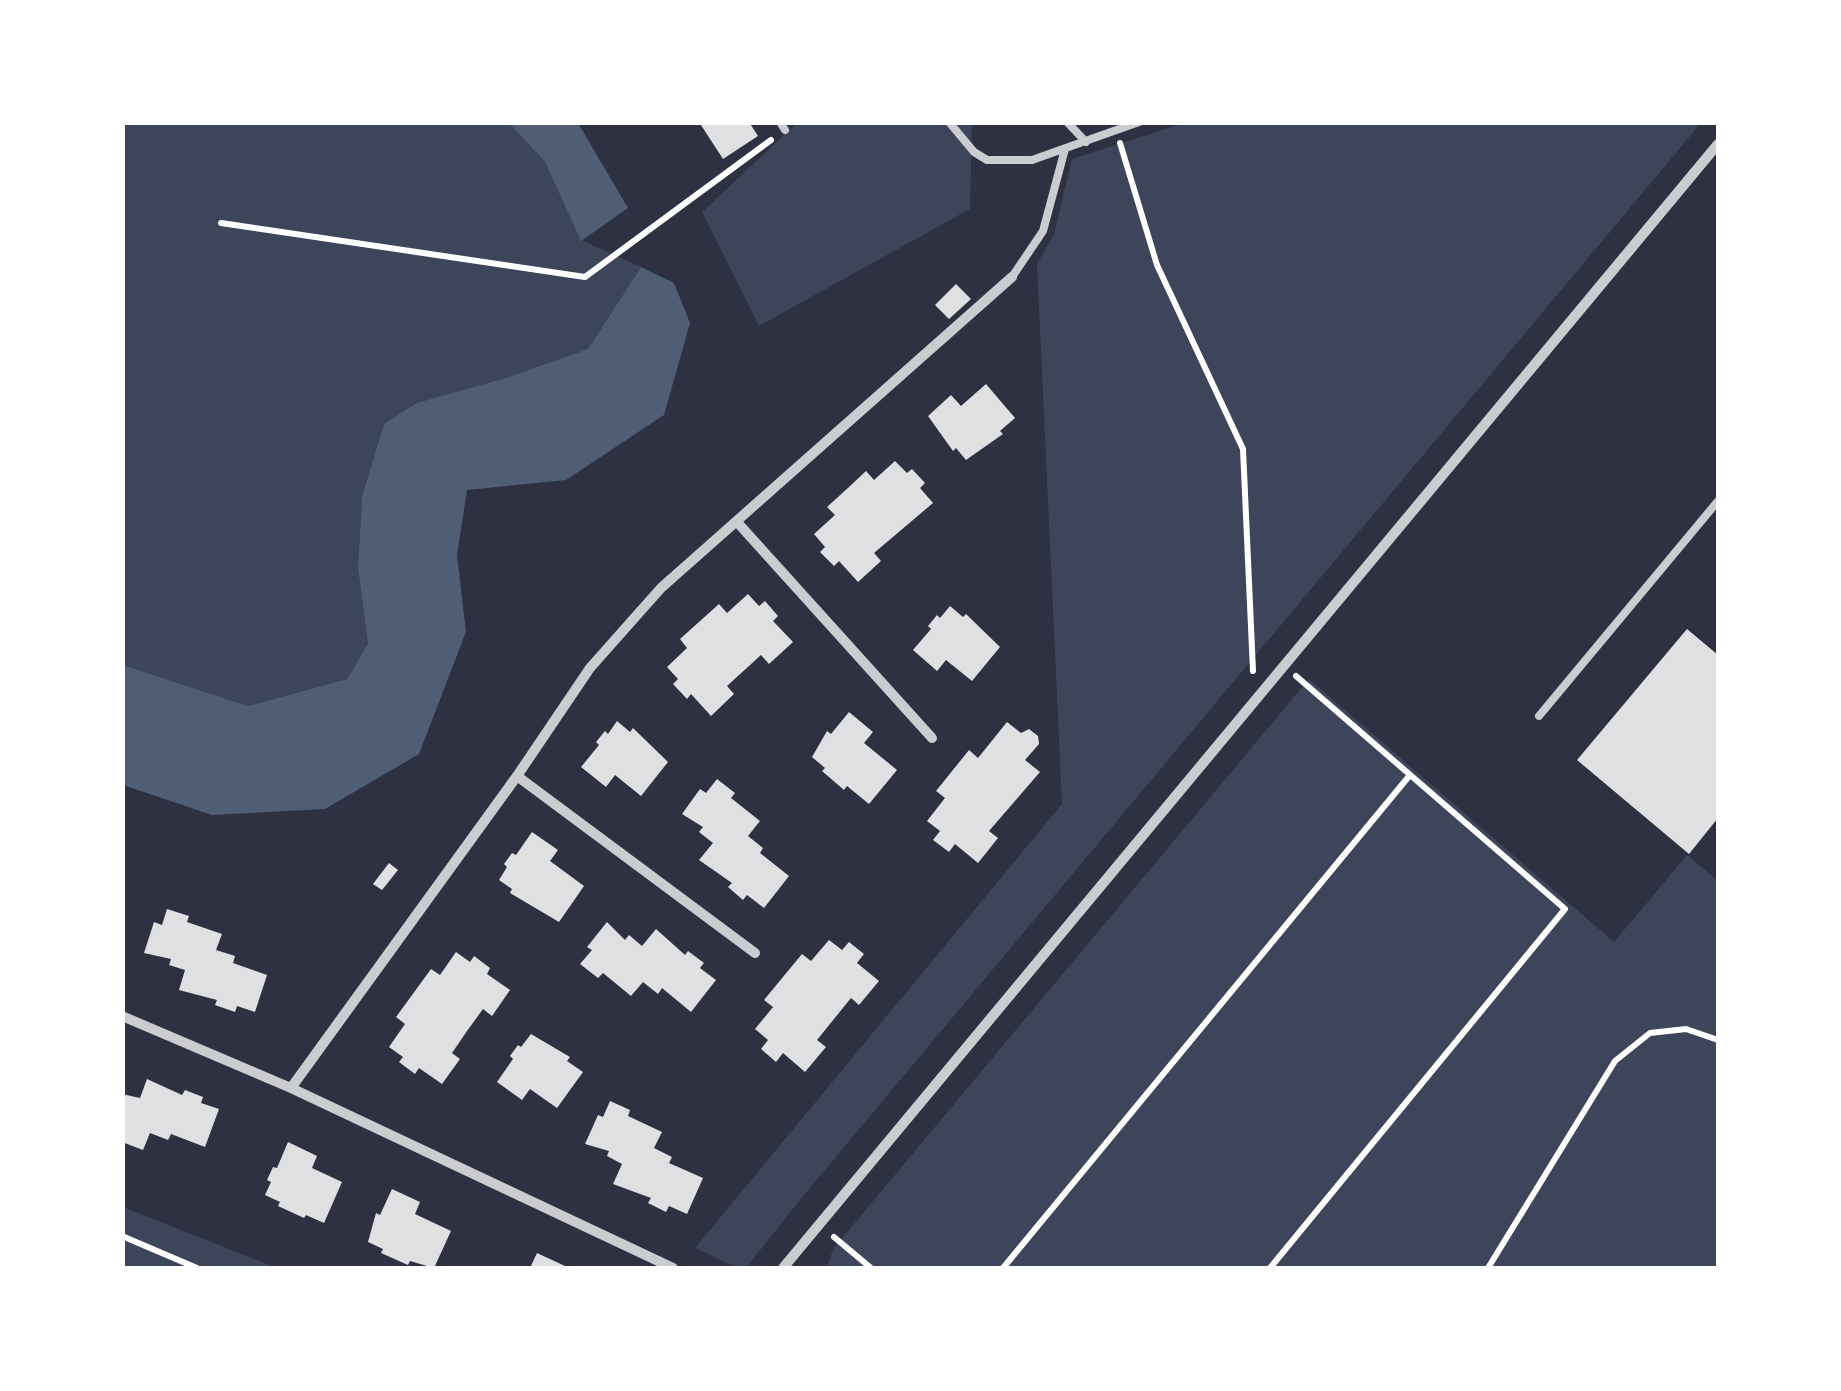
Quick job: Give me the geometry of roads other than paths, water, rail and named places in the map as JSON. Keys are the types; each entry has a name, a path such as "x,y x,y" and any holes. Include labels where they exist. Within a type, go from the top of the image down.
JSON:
{"street":[{"path":"783,1268 1718,144"},
{"path":"291,1088 517,776 590,668 661,588 1012,276"},
{"path":"737,522 932,738"},
{"path":"517,776 755,952"},
{"path":"122,1016 291,1088 673,1268"}],"lane":[{"path":"949,122 974,152 987,160 1032,160 1139,122"},
{"path":"1068,122 1086,142"},
{"path":"1012,276 1043,231 1065,149"},
{"path":"1539,716 1718,501"}]}
